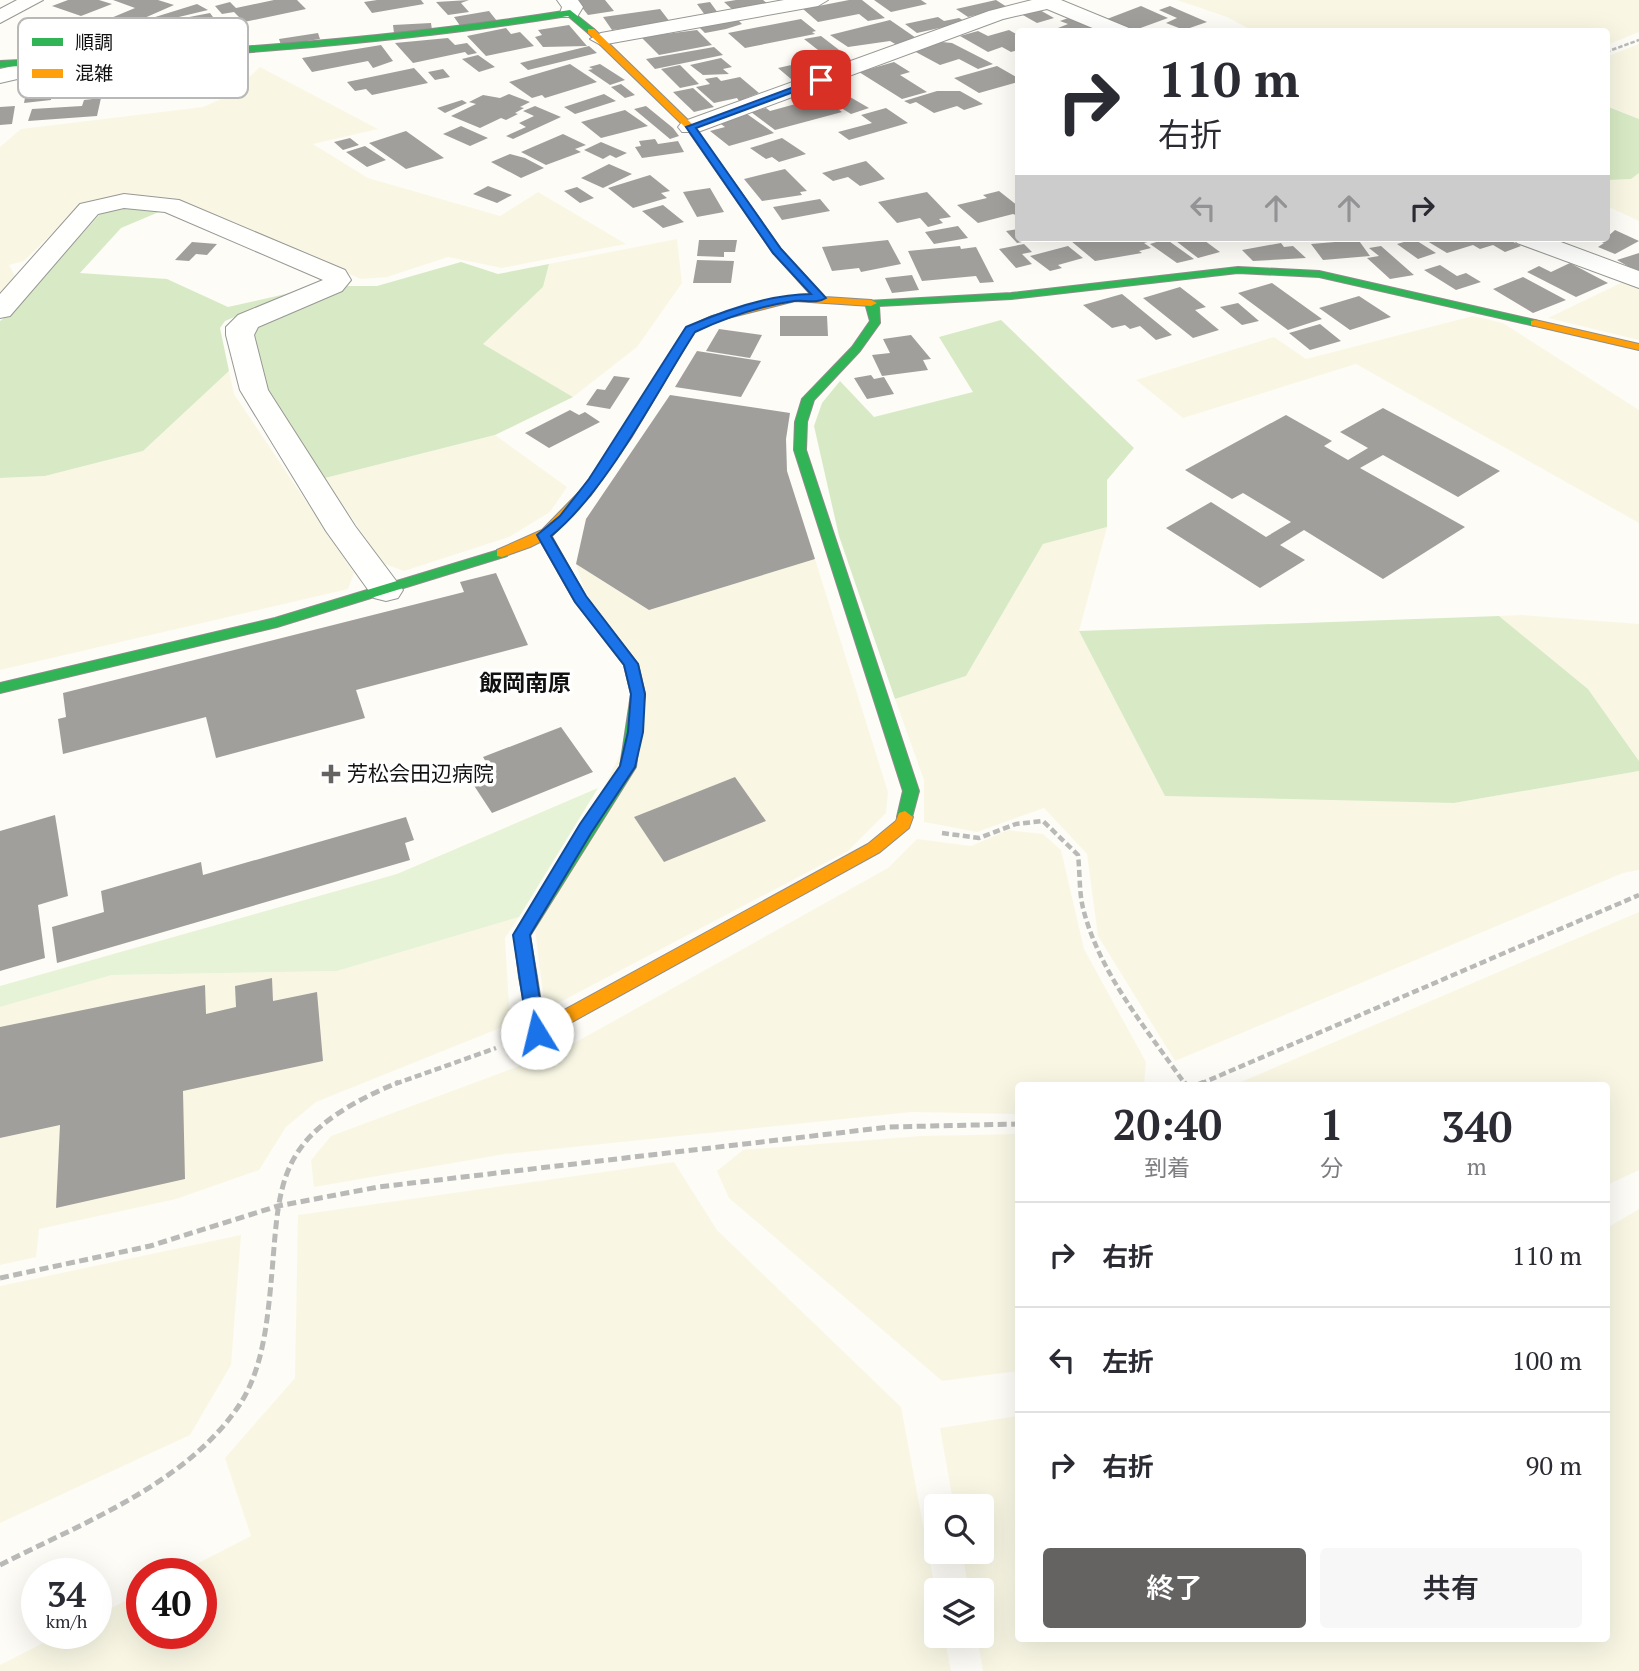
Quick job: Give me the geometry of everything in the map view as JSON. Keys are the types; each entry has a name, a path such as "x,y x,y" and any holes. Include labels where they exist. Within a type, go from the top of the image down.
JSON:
{"street":[{"path":"0,17 33,0"},
{"path":"601,39 818,0"},
{"path":"691,127 996,15 1046,1 1112,28"},
{"path":"248,52 461,32 568,7 691,127 770,241 820,298"},
{"path":"0,64 18,63"},
{"path":"0,76 18,72"},
{"path":"0,310 89,209 124,201 170,205 336,276 338,281 333,285 248,321 240,327 240,335 254,390 342,531 386,590"},
{"path":"1537,242 1639,280"},
{"path":"0,688 277,622 507,551 544,535 564,518 595,481 690,330 716,318 795,298 873,303 1011,296 1184,274 1238,270 1282,271 1319,274 1639,347"},
{"path":"544,535 580,598 631,664 638,694 635,732 628,767 586,829 522,935 537,1033 874,848 903,824 911,791 800,450 801,422 808,399 856,349 876,321 873,303"}],"path":[{"path":"1610,51 1639,40"},
{"path":"903,824 979,838 1016,824 1043,821 1073,847 1082,871 1083,908 1101,953 1135,1012 1184,1082"},
{"path":"1204,1082 1639,895"},
{"path":"0,1565 186,1463 239,1405 265,1349 278,1206 287,1170 310,1135 365,1096 537,1033"},
{"path":"0,1278 150,1246 278,1206 390,1185 889,1127 1015,1124"}],"shaded area":[{"path":"1177,0 1639,0 1639,32 1610,44 1610,28 1247,28 1227,17"},
{"path":"1639,44 1639,119 1610,107 1610,55"},
{"path":"260,67 378,129 313,144 368,178 500,216 538,192 626,244 502,268 448,257 387,277 361,279 173,198 114,196 81,205 24,261 9,265 15,276 0,294 0,147 21,129 203,107 223,98 248,98 248,78"},
{"path":"1639,173 1639,221 1610,207 1610,180 1630,179"},
{"path":"677,239 682,283 637,347 573,397 482,344 543,287 549,264"},
{"path":"1627,280 1639,285 1639,340 1548,318"},
{"path":"1473,316 1503,323 1639,410 1639,523 1356,364 1183,418 1136,380 1274,337 1306,359"},
{"path":"229,371 234,394 354,573 348,589 0,670 0,478 45,476 143,451"},
{"path":"495,435 567,487 550,512 509,537 404,571 382,563 325,478"},
{"path":"1107,527 1079,631 1454,803 1639,771 1639,870 1623,873 1175,1061 1098,936 1087,854 1044,808 977,832 924,822 924,780 895,699 966,676 1043,544"},
{"path":"815,559 888,792 886,813 848,851 545,1010 535,929 647,699 584,589 576,564 649,610"},
{"path":"1522,615 1639,624 1639,761 1588,689 1499,616"},
{"path":"1008,830 1043,834 1061,850 1084,949 1146,1062 1144,1082 1015,1082 1015,1114 911,1112 505,1154 314,1187 311,1160 331,1136 560,1051 888,868 917,839 971,846"},
{"path":"1639,912 1639,1170 1610,1184 1610,1082 1241,1082"},
{"path":"519,917 505,938 510,1024 316,1102 286,1127 259,1170 176,1199 39,1229 36,1257 0,1265 0,1007 112,975 337,971"},
{"path":"1015,1134 1015,1371 942,1381 729,1198 717,1171 743,1150 921,1136"},
{"path":"674,1162 717,1230 901,1407 924,1530 924,1564 930,1564 933,1578 924,1578 924,1648 946,1648 951,1671 0,1671 0,1665 32,1649 112,1649 112,1608 126,1600 126,1649 217,1649 217,1558 208,1558 251,1536 225,1458 295,1378 298,1215"},
{"path":"1639,1209 1639,1671 983,1671 979,1648 994,1648 994,1578 967,1578 964,1564 994,1564 994,1494 952,1494 940,1428 1015,1416 1015,1642 1610,1642 1610,1226"},
{"path":"241,1235 231,1365 190,1435 0,1523 0,1286"}],"green space":[{"path":"1610,108 1639,119 1639,173 1631,179 1610,180"},
{"path":"125,207 166,209 121,228 80,273 167,279 228,307 290,293 225,321 220,328 229,371 143,451 45,476 0,478 0,321 11,313 101,213"},
{"path":"461,262 498,274 549,264 543,287 483,344 573,397 495,435 325,478 269,396 251,333 257,325 347,286 377,286"},
{"path":"1001,320 1134,448 1107,480 1107,527 1043,544 966,676 895,699 839,536 814,426 822,403 840,381 874,417 973,392 939,337"},
{"path":"1499,616 1588,689 1639,761 1639,771 1454,803 1165,796 1079,631"},
{"path":"598,788 519,917 337,971 112,975 0,1007 0,986 397,874"}],"building":[{"path":"68,0 99,0 112,4 81,16 52,6"},
{"path":"113,0 158,0 174,5 144,18 111,18 135,8"},
{"path":"274,0 297,0 306,9 248,21 248,18 240,18 234,12 222,14 215,6 230,2 236,8"},
{"path":"421,0 424,4 372,13 364,2"},
{"path":"469,0 461,3 469,12 448,15 436,2"},
{"path":"576,0 605,0 614,11 588,15"},
{"path":"763,0 768,4 734,11 724,2"},
{"path":"862,0 885,18 868,21 859,14 818,22 803,9"},
{"path":"874,0 921,0 927,4 891,12"},
{"path":"996,0 1007,7 968,17 956,9"},
{"path":"710,2 718,13 705,15 697,4"},
{"path":"197,4 208,10 175,18 152,18"},
{"path":"1141,6 1168,18 1140,28 1130,28 1107,19"},
{"path":"1170,6 1207,22 1190,28 1179,28 1166,23 1177,18 1159,10"},
{"path":"660,9 670,22 612,30 603,17"},
{"path":"1038,9 1054,18 1037,23 1021,14"},
{"path":"489,11 497,21 461,27 454,17"},
{"path":"210,13 214,18 184,18"},
{"path":"938,17 944,21 959,18 966,22 917,33 905,24"},
{"path":"1071,17 1096,28 1058,28 1068,24 1060,21"},
{"path":"801,19 816,31 812,32 815,34 745,48 728,33"},
{"path":"738,20 742,24 705,33 699,27"},
{"path":"890,20 919,40 897,45 890,41 848,47 830,35"},
{"path":"431,23 432,30 394,33 393,25"},
{"path":"569,25 587,46 543,47 535,37 542,35 538,30"},
{"path":"506,28 511,34 520,32 534,46 486,56 467,36"},
{"path":"697,30 712,45 659,55 641,37"},
{"path":"1009,30 1015,33 1015,51 1011,52 1002,47 988,52 960,36 978,31 988,36"},
{"path":"318,33 320,39 281,45 279,39"},
{"path":"821,36 847,56 827,57 804,39"},
{"path":"448,38 455,45 467,43 477,53 468,55 465,52 413,63 395,43"},
{"path":"942,42 952,43 993,64 978,69 959,59 940,65 914,51"},
{"path":"381,45 393,61 373,68 368,61 312,72 302,58"},
{"path":"589,46 597,53 528,70 520,63"},
{"path":"714,47 723,55 655,69 646,59"},
{"path":"478,55 495,67 479,72 462,59"},
{"path":"721,58 732,67 723,69 729,74 703,75 690,65"},
{"path":"848,58 853,62 791,79 778,68 818,59 824,64"},
{"path":"894,62 910,72 900,75 927,92 902,99 859,72"},
{"path":"570,64 597,82 545,98 542,95 532,98 509,82"},
{"path":"600,64 625,80 610,85 588,70 593,69 589,67"},
{"path":"680,65 699,84 680,88 661,69"},
{"path":"997,66 1015,76 1015,83 979,93 954,78"},
{"path":"414,68 428,83 372,95 366,89 355,91 347,82"},
{"path":"443,69 450,77 435,80 428,72"},
{"path":"717,77 721,81 740,77 759,93 739,101 737,98 714,103 696,87 710,84 705,79"},
{"path":"621,84 635,95 625,98 611,87"},
{"path":"693,88 714,107 694,112 673,92"},
{"path":"937,91 960,91 983,104 964,110 957,106 934,113 916,102 910,104 904,101"},
{"path":"509,94 530,102 520,107 524,108 515,113 518,114 506,120 501,118 480,128 451,116 476,104 469,102 483,95 500,98"},
{"path":"604,94 616,101 575,114 564,107"},
{"path":"821,97 842,112 775,130 751,112 766,108 770,111"},
{"path":"850,97 869,108 851,114 833,103"},
{"path":"25,98 51,98 51,100 24,103"},
{"path":"101,98 97,116 28,121 32,109 82,106 84,100"},
{"path":"462,100 467,103 445,113 437,108"},
{"path":"15,106 12,124 0,125 0,107"},
{"path":"535,106 561,117 513,139 506,136 526,127 519,123 534,116 523,111"},
{"path":"646,106 679,136 670,139 634,109"},
{"path":"886,108 908,123 849,140 838,132 872,123 861,115"},
{"path":"625,110 648,126 601,138 581,122"},
{"path":"747,114 774,133 729,146 710,131 725,127 718,122"},
{"path":"461,126 488,138 470,146 443,134"},
{"path":"406,131 444,158 406,169 369,143"},
{"path":"563,134 586,145 575,149 581,152 546,165 521,152"},
{"path":"350,138 359,145 343,150 334,142"},
{"path":"782,138 806,154 779,162 772,157 766,159 750,148"},
{"path":"655,139 658,144 678,141 684,152 642,158 635,147 641,146 639,141"},
{"path":"601,142 627,153 616,158 610,155 603,159 584,150"},
{"path":"365,146 386,160 367,167 346,152"},
{"path":"510,154 544,168 521,178 491,162"},
{"path":"866,161 885,179 860,186 848,177 833,181 822,173"},
{"path":"609,164 632,174 603,188 581,178"},
{"path":"785,169 807,191 800,192 802,195 762,201 744,179"},
{"path":"650,175 670,191 661,193 667,198 633,208 608,188"},
{"path":"488,186 512,195 497,203 473,194"},
{"path":"577,187 594,198 580,203 564,191"},
{"path":"710,188 724,212 697,217 683,192"},
{"path":"999,191 1015,204 1015,215 978,223 957,205 987,198 983,195"},
{"path":"927,192 951,217 939,219 943,223 928,227 920,218 897,223 878,202"},
{"path":"820,199 830,211 782,220 773,207"},
{"path":"663,205 684,222 663,228 642,211"},
{"path":"958,226 968,238 934,244 925,232"},
{"path":"1015,230 1015,241 1006,231"},
{"path":"1615,230 1639,241 1615,254 1598,247 1604,243 1602,242 1610,242 1610,234"},
{"path":"699,240 737,240 735,252 724,252 724,257 697,256"},
{"path":"888,240 901,264 861,272 859,268 832,271 822,247"},
{"path":"192,242 217,244 207,255 196,254 189,261 175,260"},
{"path":"1072,242 1148,242 1144,243 1151,248 1139,251 1142,253 1095,261"},
{"path":"1170,242 1194,259 1177,263 1150,244"},
{"path":"1177,242 1206,242 1220,252 1198,258"},
{"path":"1360,242 1370,256 1323,260 1311,244"},
{"path":"1419,242 1436,253 1418,259 1397,244"},
{"path":"1429,242 1514,242 1521,246 1505,252 1493,245 1480,249 1473,245 1447,253"},
{"path":"1281,243 1284,247 1293,246 1306,258 1253,261 1242,250"},
{"path":"1024,244 1032,252 1022,254 1032,264 1016,268 999,249"},
{"path":"960,246 961,249 976,247 994,282 980,283 976,276 922,281 908,251"},
{"path":"1068,246 1083,258 1058,265 1062,268 1050,271 1030,256"},
{"path":"1381,246 1414,275 1390,279 1367,258 1379,256 1369,248"},
{"path":"1639,253 1639,270 1636,271 1617,260"},
{"path":"697,260 734,261 731,283 693,283"},
{"path":"1570,263 1608,283 1576,297 1527,272 1539,266 1551,272"},
{"path":"1440,265 1457,276 1466,273 1481,282 1456,290 1424,270"},
{"path":"912,275 919,290 892,293 885,278"},
{"path":"1523,277 1566,300 1533,313 1493,289"},
{"path":"1272,283 1322,319 1288,330 1238,293"},
{"path":"1180,287 1206,307 1195,310 1219,330 1193,338 1143,298"},
{"path":"1122,294 1172,335 1156,340 1140,326 1130,329 1125,325 1112,328 1083,305"},
{"path":"1359,296 1391,317 1350,330 1319,308"},
{"path":"1238,303 1259,321 1242,325 1220,307"},
{"path":"780,316 827,316 828,336 780,336"},
{"path":"1320,324 1341,341 1310,350 1289,333"},
{"path":"719,329 762,335 750,358 706,351"},
{"path":"911,335 931,359 923,360 928,370 882,376 872,355 890,353 883,339"},
{"path":"697,351 761,361 741,397 675,387"},
{"path":"871,375 874,379 884,377 894,394 867,399 854,378"},
{"path":"614,376 630,378 610,409 586,405 597,389 605,390"},
{"path":"670,395 790,413 786,439 787,471 815,559 649,610 576,564 586,519"},
{"path":"1383,408 1500,471 1458,497 1383,455 1360,468 1465,527 1383,579 1304,530 1280,545 1305,560 1260,588 1166,528 1211,502 1266,537 1291,522 1243,493 1232,499 1185,470 1286,415 1332,441 1324,446 1348,460 1368,448 1340,432"},
{"path":"570,410 579,415 585,412 600,422 549,448 525,433"},
{"path":"496,573 528,645 356,690 365,718 216,758 206,717 63,754 58,719 66,717 63,693 464,592 460,582"},
{"path":"561,727 593,772 492,813 471,781 492,772 483,757"},
{"path":"735,777 766,821 664,862 634,817"},
{"path":"55,815 68,896 38,905 45,958 0,971 0,831"},
{"path":"406,817 414,840 405,843 410,860 57,963 52,927 104,912 101,891 201,862 203,875"},
{"path":"272,978 273,1001 317,992 323,1061 183,1091 185,1179 56,1208 60,1125 0,1138 0,1027 205,985 206,1014 236,1007 235,986"}],"traffic: fast":[{"path":"248,50 428,34 570,13 591,31"},
{"path":"0,64 18,63"},
{"path":"871,303 1011,296 1238,270 1319,274 1535,323"},
{"path":"873,303 876,321 856,349 808,399 801,422 800,450 911,791 905,817"},
{"path":"528,977 522,935 628,767 638,694 631,664 580,599 544,535"},
{"path":"0,688 277,622 502,553"}],"traffic: slow":[{"path":"591,31 690,127 777,251 820,298"},
{"path":"502,553 547,533 587,492 624,438 690,330 716,318 795,298 871,303"},
{"path":"1535,323 1639,347"},
{"path":"528,977 537,1033 874,848 903,824 905,817"}],"place":[{"name":"芳松会田辺病院","path":"331,774"}],"district":[{"name":"飯岡南原","path":"525,683"}],"route":[{"path":"537,1033 522,935 586,829 628,767 635,732 638,694 631,664 580,598 544,535 564,518 595,481 690,330 716,318 795,298 820,298 777,251 755,222 691,127 821,80"}]}
